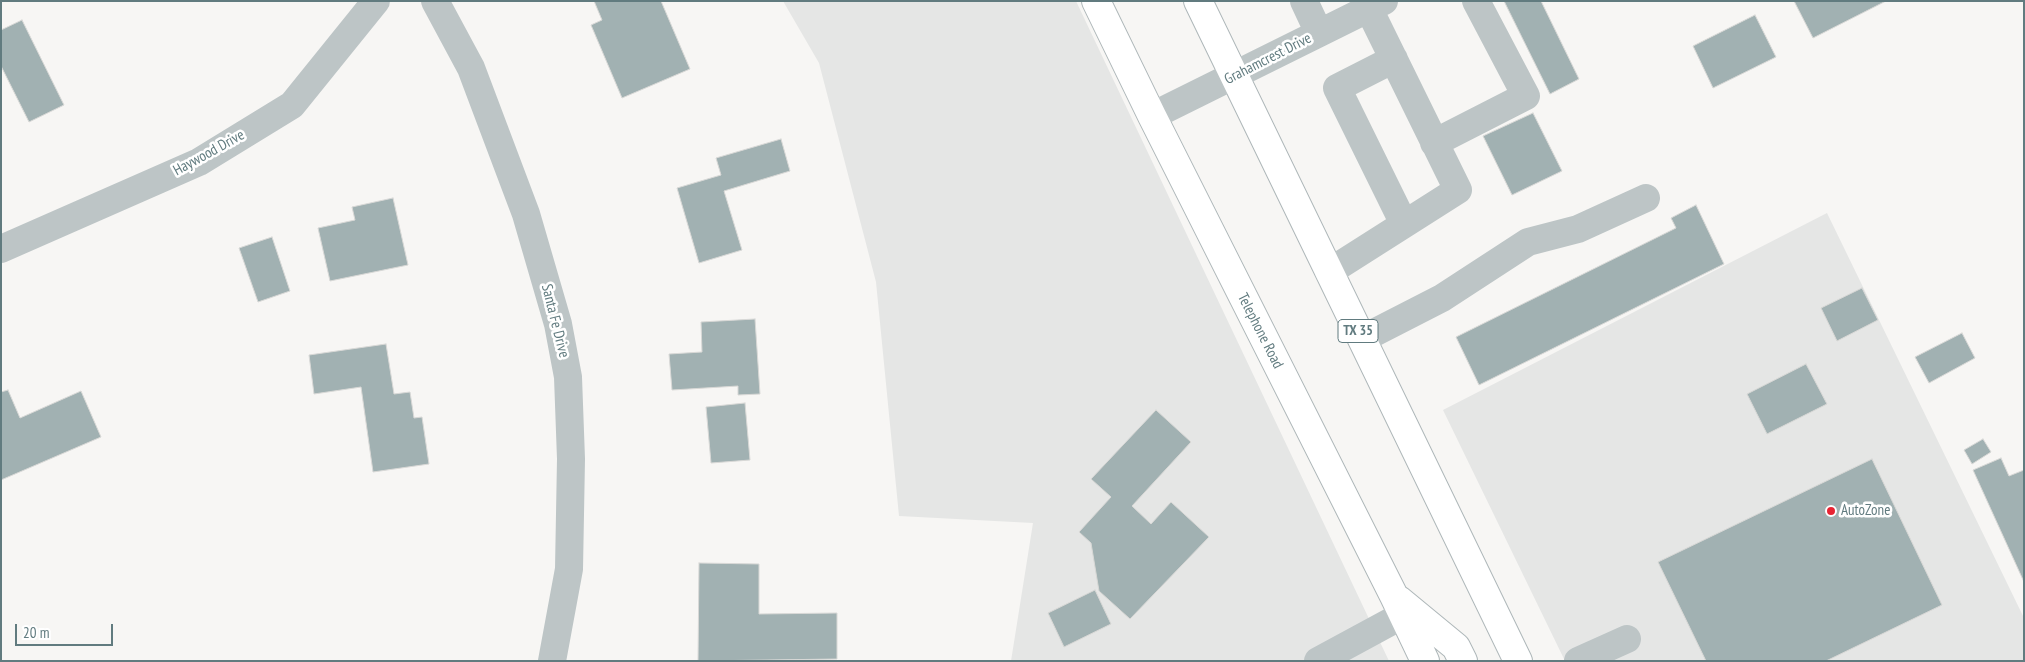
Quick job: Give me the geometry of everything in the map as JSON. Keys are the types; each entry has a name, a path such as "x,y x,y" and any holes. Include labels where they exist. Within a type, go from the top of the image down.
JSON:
{"main road":[{"name":"Telephone Road","path":"1096,1 1399,606 1424,661"},
{"name":"TX 35","path":"1198,1 1518,661"},
{"path":"1399,606 1456,647 1463,661"}],"street":[{"name":"Haywood Drive","path":"1,249 199,162 292,105 376,1"},
{"name":"Santa Fe Drive","path":"435,1 471,68 526,214 558,324 568,378 571,458 569,569 552,661"},
{"path":"1304,1 1319,33"},
{"path":"1434,143 1526,96 1476,1"},
{"name":"Grahamcrest Drive","path":"1152,116 1376,5"},
{"path":"1329,272 1458,190 1394,59 1376,5"},
{"path":"1394,59 1337,88 1404,224"},
{"path":"1362,339 1442,298 1528,242 1578,229 1646,198"},
{"path":"1329,658 1399,606"},
{"path":"1578,661 1627,639"}],"shaded area":[{"path":"783,1 1076,1 1389,661 1011,661 1033,523 899,516 876,282 819,63"},
{"path":"1827,213 2024,618 2024,661 1565,661 1443,410"}],"building":[{"path":"594,1 661,1 690,69 622,98 591,25 602,20"},
{"path":"1504,1 1541,1 1579,79 1550,94"},
{"path":"1794,1 1886,1 1813,38"},
{"path":"1755,15 1776,57 1713,88 1693,46"},
{"path":"22,20 64,105 29,122 1,66 1,30"},
{"path":"1533,113 1562,171 1512,195 1483,136"},
{"path":"781,139 790,171 724,191 742,250 699,263 677,188 721,175 716,158"},
{"path":"393,198 408,265 330,281 318,228 355,220 352,207"},
{"path":"1696,205 1724,264 1479,385 1456,337 1676,228 1671,218"},
{"path":"272,237 290,291 258,302 239,248"},
{"path":"1862,288 1878,320 1837,341 1821,308"},
{"path":"755,319 760,394 738,395 738,386 672,390 669,354 702,352 701,322"},
{"path":"1962,333 1975,358 1929,383 1915,357"},
{"path":"386,344 394,394 410,392 414,418 422,417 429,464 373,472 361,387 314,394 309,355"},
{"path":"1806,364 1827,404 1767,434 1747,394"},
{"path":"8,390 20,418 81,391 101,437 1,480 1,392"},
{"path":"745,403 750,460 711,463 706,407"},
{"path":"1156,410 1191,442 1132,506 1151,524 1171,502 1209,537 1130,619 1099,591 1091,543 1079,532 1111,497 1091,479"},
{"path":"1983,439 1991,452 1972,464 1964,450"},
{"path":"2001,458 2009,476 2024,470 2024,582 1973,470"},
{"name":"AutoZone","path":"1872,459 1942,605 1826,661 1706,661 1658,562"},
{"path":"699,563 759,564 759,614 837,613 837,659 698,661"},
{"path":"1095,590 1111,624 1064,647 1048,613"}],"place":[{"name":"AutoZone","path":"1831,511"}]}
